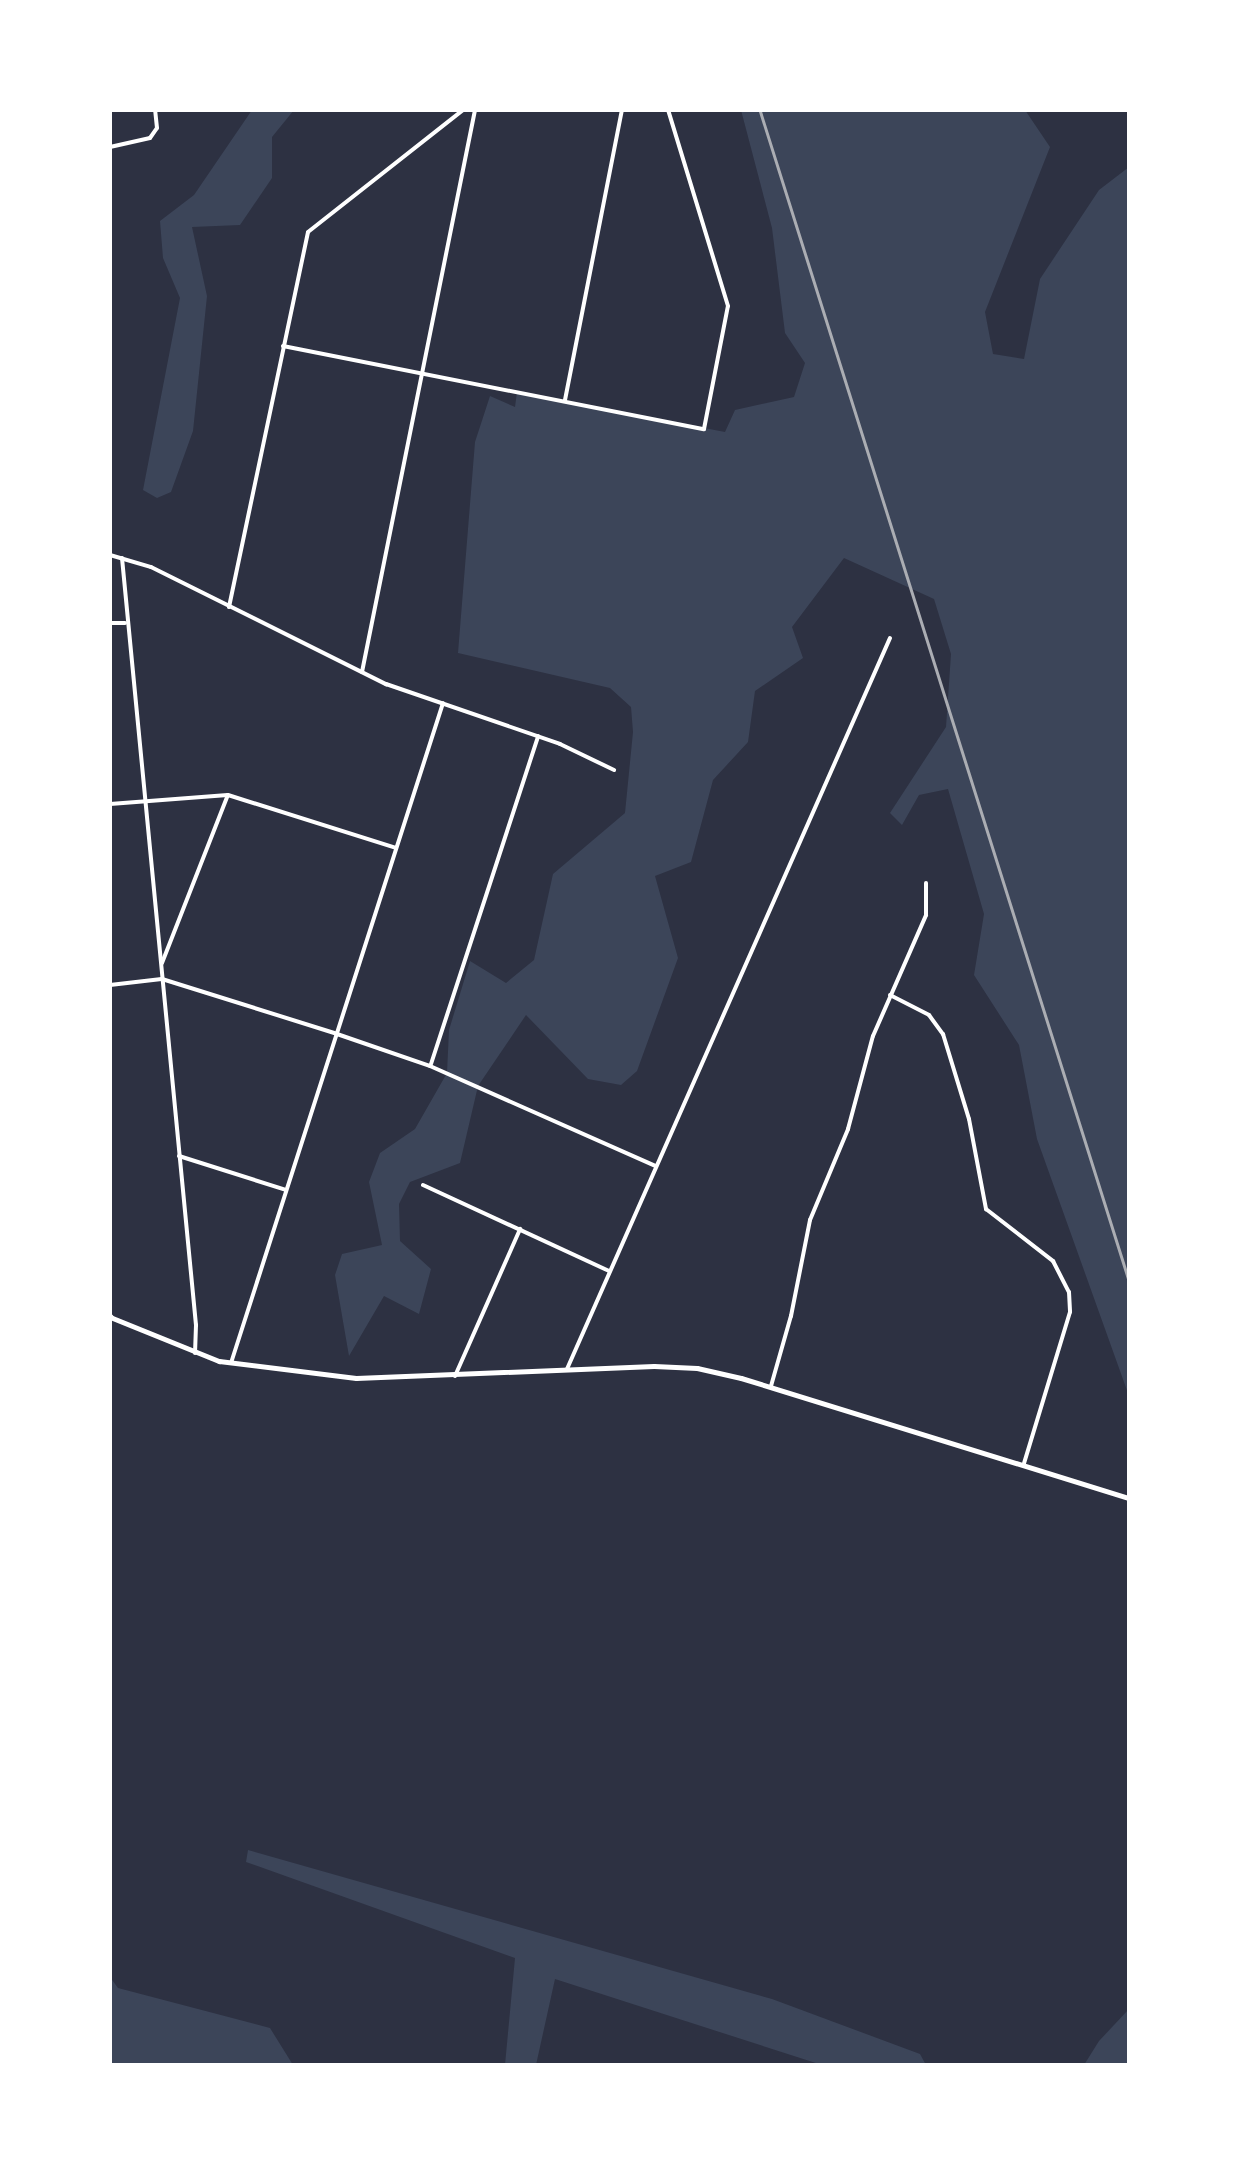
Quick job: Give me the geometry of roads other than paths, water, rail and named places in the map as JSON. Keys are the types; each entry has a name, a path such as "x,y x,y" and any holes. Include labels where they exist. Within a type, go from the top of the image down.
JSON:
{"street":[{"path":"110,147 150,138 157,128 156,110"},
{"path":"228,607 308,232 463,110"},
{"path":"362,672 476,110"},
{"path":"565,402 622,110"},
{"path":"284,346 704,429 728,306 668,110"},
{"path":"110,554 150,567 362,672 538,736 614,770"},
{"path":"122,558 195,1353"},
{"path":"110,623 126,622"},
{"path":"567,1369 890,638"},
{"path":"230,1363 443,703"},
{"path":"430,1066 538,736"},
{"path":"161,965 228,795"},
{"path":"110,804 228,795 396,848"},
{"path":"771,1386 792,1316 810,1220 848,1128 873,1036 926,915 926,884"},
{"path":"110,985 162,980 337,1034 430,1066 656,1166"},
{"path":"890,996 929,1015 943,1034 970,1120 986,1209 1053,1261 1069,1292 1070,1312 1024,1463"},
{"path":"179,1156 286,1190"},
{"path":"423,1186 608,1271"},
{"path":"455,1376 520,1230"},
{"path":"110,1317 195,1353 230,1363 356,1378 680,1366 771,1386 1129,1498"}],"railway":[{"path":"760,110 1129,1280"}]}
